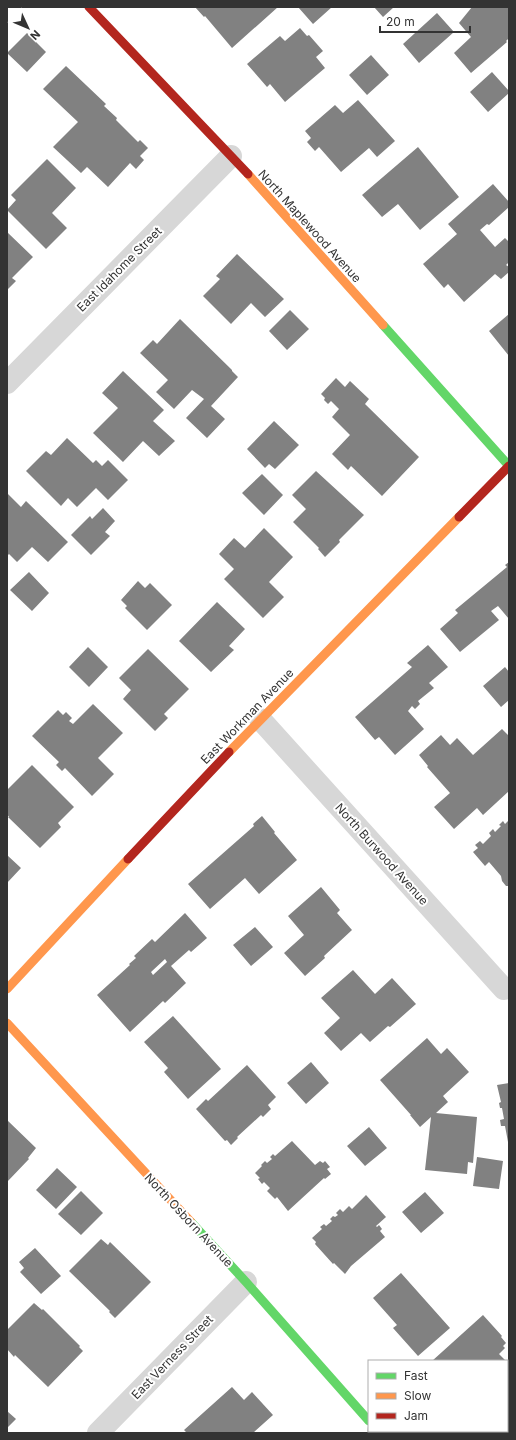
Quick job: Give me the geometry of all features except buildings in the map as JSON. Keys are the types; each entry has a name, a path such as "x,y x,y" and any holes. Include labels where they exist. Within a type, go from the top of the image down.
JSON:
{"street":[{"name":"North Maplewood Avenue","path":"89,7 231,156 509,466"},
{"name":"East Idahome Street","path":"7,383 231,156"},
{"name":"East Workman Avenue","path":"7,989 260,719 509,466"},
{"name":"North Burwood Avenue","path":"260,719 504,989"},
{"name":"North Osborn Avenue","path":"7,1023 246,1282 368,1420"},
{"name":"East Verness Street","path":"98,1433 246,1282"}],"traffic: fast":[{"path":"383,325 509,466"},
{"path":"191,1222 368,1420"}],"traffic: slow":[{"path":"248,174 383,325"},
{"path":"229,752 459,517"},
{"path":"7,989 128,859"},
{"path":"7,1023 191,1222"}],"traffic: jam":[{"path":"89,7 248,174"},
{"path":"459,517 509,466"},
{"path":"128,859 229,752"}]}
